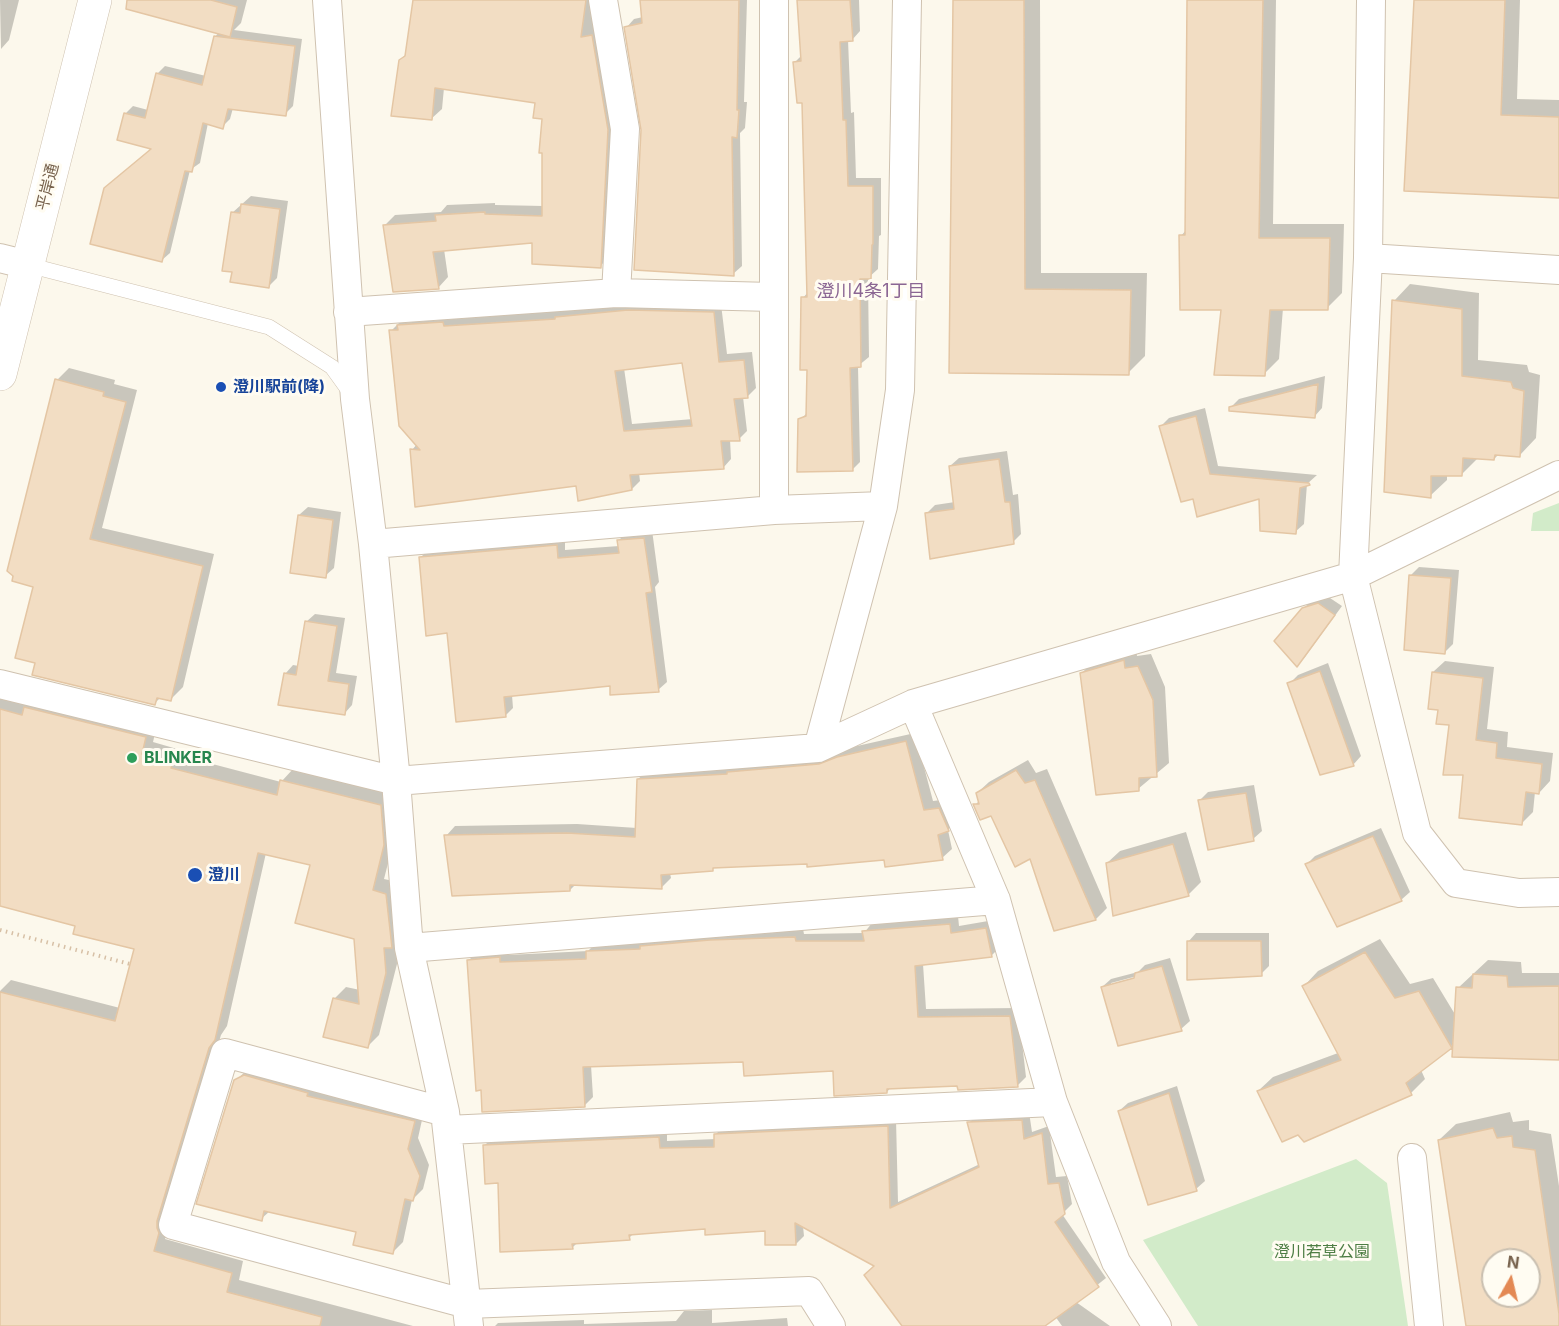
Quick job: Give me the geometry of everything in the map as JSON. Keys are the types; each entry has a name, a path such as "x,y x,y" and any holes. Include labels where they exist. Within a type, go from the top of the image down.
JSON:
{"street":[{"name":"平岸通","path":"0,374 14,261 95,0"},
{"path":"327,0 355,399 373,544 396,781 409,948 446,1121 468,1315"},
{"path":"603,0 625,129 616,293"},
{"path":"774,0 772,297 774,510"},
{"path":"818,748 883,506 900,390 907,0"},
{"path":"1371,0 1368,258 1353,576 1417,833 1456,883 1519,893 1559,892"},
{"path":"1368,258 1559,270"},
{"path":"348,312 616,293 772,297"},
{"path":"0,684 396,781 818,748 914,704 1353,576 1559,475"},
{"path":"373,544 774,510 883,506"},
{"path":"914,704 996,900 1053,1102 1116,1262 1157,1326"},
{"path":"409,948 996,900"},
{"path":"831,1326 809,1290 468,1315 172,1224 225,1053 446,1121 1053,1102"},
{"path":"1412,1158 1429,1326"}],"lane":[{"path":"14,261 269,327 333,367 355,399"}],"path":[{"path":"0,930 130,963"}],"green space":[{"path":"1559,503 1559,531 1531,531 1533,513"},
{"name":"澄川若草公園","path":"1356,1159 1387,1183 1408,1326 1198,1326 1143,1240"}],"building":[{"path":"127,0 211,0 237,7 230,37 126,9"},
{"path":"413,0 586,0 581,37 592,35 608,130 601,268 532,264 532,243 433,252 439,289 393,292 383,225 436,221 435,215 485,212 485,214 542,216 542,153 539,153 542,119 533,118 535,103 435,88 432,120 391,116 399,60 405,56"},
{"path":"640,0 739,0 737,110 739,110 737,138 732,137 734,276 634,270 641,130 624,27 642,23"},
{"path":"797,0 850,0 853,41 840,42 848,186 873,186 871,279 860,279 861,367 850,368 853,471 797,472 798,419 806,416 807,370 800,370 801,297 807,297 802,103 797,103 793,62 801,61"},
{"path":"953,0 1024,0 1025,289 1131,290 1129,375 949,373"},
{"path":"1187,0 1263,0 1259,238 1330,238 1328,310 1270,310 1265,376 1214,375 1221,310 1180,310 1179,235 1185,235"},
{"path":"1414,0 1505,0 1501,115 1559,117 1559,198 1404,191"},
{"path":"214,36 295,46 286,116 228,109 223,129 203,123 192,172 185,171 162,262 90,244 104,188 151,149 117,140 124,113 145,118 156,73 202,85"},
{"path":"241,204 280,209 269,288 230,282 232,272 222,271 231,212 240,213"},
{"path":"1392,300 1462,309 1462,376 1511,382 1513,388 1524,391 1520,457 1495,455 1494,460 1463,458 1462,476 1431,476 1431,498 1384,492"},
{"path":"628,310 714,312 719,362 744,360 748,398 734,399 740,441 721,441 724,469 630,475 632,490 578,501 576,486 415,507 410,449 420,450 399,426 389,330 398,330 397,325 443,322 444,326 555,319 555,317","holes":["682,363 692,426 624,431 615,371"]},
{"path":"55,379 104,392 103,396 126,402 90,539 203,566 171,701 157,698 155,705 32,675 35,663 15,658 33,587 12,581 13,576 7,571"},
{"path":"1318,384 1315,418 1229,411 1229,407"},
{"path":"1196,416 1210,474 1309,483 1310,485 1300,488 1296,534 1260,531 1259,499 1197,517 1193,499 1181,502 1159,426"},
{"path":"999,459 1005,502 1010,502 1014,544 930,559 925,513 954,509 949,466"},
{"path":"298,515 333,520 326,578 290,573"},
{"path":"644,538 652,592 646,593 659,692 610,695 610,686 504,697 506,717 456,722 447,633 426,636 419,557 557,545 558,558 619,553 617,540"},
{"path":"1409,575 1451,578 1445,654 1404,650"},
{"path":"1318,603 1335,615 1297,667 1274,641 1302,608"},
{"path":"305,621 337,626 328,681 349,684 345,715 278,705 284,673 296,675"},
{"path":"1124,660 1125,668 1138,666 1153,700 1157,777 1139,778 1139,791 1096,795 1080,673"},
{"path":"1320,671 1354,766 1320,775 1287,683"},
{"path":"1432,672 1483,678 1476,740 1497,743 1496,758 1542,764 1539,794 1526,792 1522,825 1459,818 1463,775 1443,775 1449,725 1436,724 1438,710 1428,709"},
{"path":"24,707 146,737 142,754 173,762 171,768 277,795 280,780 381,805 384,845 373,890 386,894 392,948 384,948 386,973 368,1048 323,1037 333,998 359,1004 354,939 295,923 310,865 258,853 215,1040 209,1048 157,1221 159,1233 154,1251 232,1273 227,1292 322,1317 320,1326 0,1326 0,992 115,1021 134,949 73,934 75,926 0,906 0,709 22,715"},
{"path":"906,741 924,810 939,808 949,831 938,835 943,860 885,867 884,860 807,867 807,864 713,868 713,871 661,875 662,889 570,885 570,891 452,896 444,835 567,833 635,837 637,779 727,774 727,772 819,764 837,757"},
{"path":"1016,770 1025,783 1035,780 1096,920 1054,931 1030,859 1015,867 991,816 980,820 973,804 979,804 976,793"},
{"path":"1246,793 1254,841 1208,850 1198,800"},
{"path":"1373,836 1402,901 1337,927 1305,864"},
{"path":"1173,844 1189,896 1113,916 1106,863"},
{"path":"950,924 951,933 986,928 992,957 915,966 918,1017 1010,1016 1018,1087 958,1090 957,1086 887,1089 887,1093 834,1096 833,1071 744,1076 743,1062 583,1067 585,1107 482,1112 481,1090 476,1091 467,960 500,957 500,962 586,959 586,951 640,949 640,946 710,940 795,937 796,941 864,941 862,931"},
{"path":"1187,941 1261,941 1262,976 1187,980"},
{"path":"1365,952 1395,998 1419,991 1452,1048 1406,1083 1412,1095 1304,1142 1298,1135 1282,1142 1257,1091 1341,1060 1302,986"},
{"path":"1162,966 1182,1031 1118,1046 1101,987 1134,978 1135,973"},
{"path":"1473,974 1507,976 1508,987 1559,986 1559,1060 1452,1057 1456,987 1472,988"},
{"path":"244,1075 308,1093 307,1096 415,1121 408,1149 420,1176 413,1201 405,1199 393,1254 353,1245 356,1232 264,1211 262,1221 196,1204 234,1080"},
{"path":"1169,1093 1197,1191 1148,1205 1118,1111"},
{"path":"1022,1120 1024,1139 1042,1133 1048,1184 1059,1183 1065,1214 1055,1222 1099,1287 1045,1326 902,1326 864,1275 874,1266 795,1223 796,1245 765,1245 765,1231 705,1235 705,1229 629,1235 630,1240 572,1244 573,1249 500,1252 498,1183 485,1184 483,1145 659,1137 660,1148 714,1147 714,1134 888,1126 890,1208 979,1167 967,1122"},
{"path":"1493,1128 1497,1138 1512,1136 1513,1147 1535,1150 1559,1326 1466,1326 1438,1140"}],"place":[{"name":"澄川駅前(降)","path":"221,387"},
{"name":"BLINKER","path":"132,758"},
{"name":"澄川","path":"195,875"}],"district":[{"name":"澄川4条1丁目","path":"871,292"}]}
